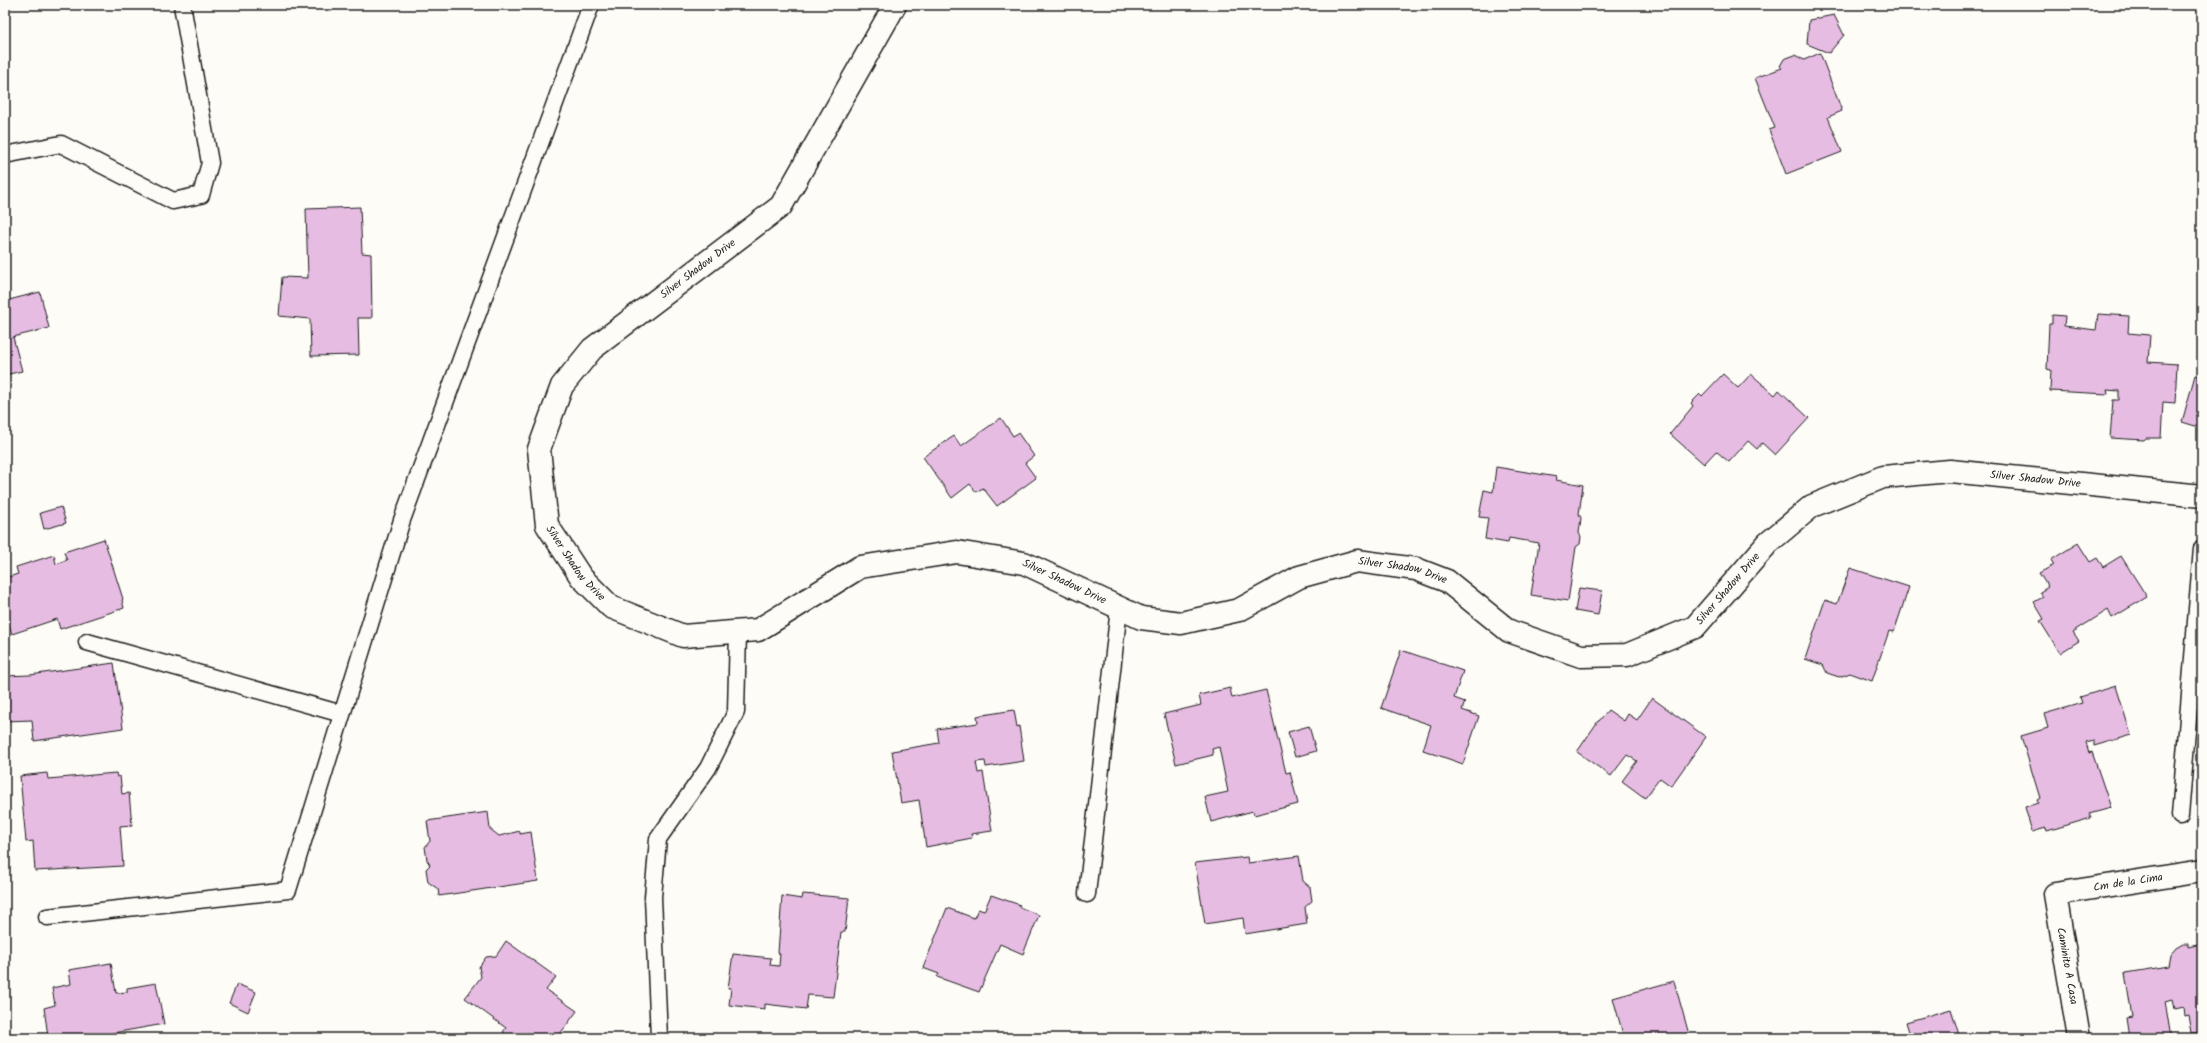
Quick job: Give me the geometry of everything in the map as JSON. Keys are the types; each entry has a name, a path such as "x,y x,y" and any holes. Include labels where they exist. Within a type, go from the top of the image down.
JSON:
{"street":[{"name":"Silver Shadow Drive","path":"895,5 781,206 592,349 562,386 539,449 547,525 581,577 611,607 684,636 758,630 860,567 957,552 1024,563 1141,618 1181,623 1240,610 1299,577 1357,561 1416,569 1447,581 1509,631 1581,656 1627,655 1695,627 1768,543 1812,506 1883,477 1950,471 2202,496"},
{"name":"Cm de la Cima","path":"2055,894 2202,871"},
{"name":"Caminito A Casa","path":"2055,894 2079,1038"}],"lane":[{"path":"5,155 61,144 173,201 201,195 210,163 182,5"},
{"path":"47,917 288,890 402,520 591,5"},
{"path":"2180,816 2202,548"},
{"path":"1087,894 1119,608"},
{"path":"659,1038 653,897 658,839 708,768 736,712 738,632"},
{"path":"87,642 342,714"}],"building":[{"path":"1834,15 1844,35 1829,53 1807,44 1809,20"},
{"path":"1820,53 1842,111 1828,117 1842,152 1786,174 1769,130 1775,128 1755,78 1782,68 1780,66 1784,59 1795,55 1804,60"},
{"path":"360,207 362,253 371,254 372,318 358,318 359,355 311,356 310,319 279,316 282,277 308,278 306,209"},
{"path":"40,292 49,328 13,337 22,371 5,375 5,301"},
{"path":"2098,314 2129,316 2128,333 2150,335 2148,362 2177,364 2175,403 2163,402 2161,438 2146,438 2144,440 2110,438 2113,400 2119,400 2119,391 2107,390 2108,394 2050,391 2051,370 2047,369 2049,324 2052,324 2052,315 2065,316 2064,326 2096,330"},
{"path":"1723,374 1738,388 1751,374 1775,395 1779,390 1809,418 1775,455 1762,443 1757,449 1748,441 1729,462 1716,451 1704,464 1670,434 1693,406 1691,403 1700,394 1702,396"},
{"path":"2195,375 2202,377 2202,428 2182,422"},
{"path":"1001,418 1013,436 1018,433 1034,456 1025,463 1036,478 997,506 983,488 976,492 970,484 952,498 923,457 954,436 961,446"},
{"path":"1496,467 1557,477 1556,480 1583,485 1579,514 1581,518 1579,533 1581,537 1580,544 1576,547 1568,601 1531,595 1539,543 1509,538 1508,543 1485,539 1488,518 1479,517 1484,490 1493,492"},
{"path":"61,507 66,523 44,529 40,513"},
{"path":"104,539 123,599 124,608 60,629 57,619 12,634 5,612 5,578 18,574 16,567 54,555 56,564 67,560 64,552"},
{"path":"2078,543 2090,562 2097,558 2103,567 2121,556 2147,597 2112,618 2108,610 2073,632 2079,641 2060,653 2040,621 2044,619 2034,602 2043,597 2040,592 2048,587 2039,573 2054,565 2051,560"},
{"path":"1850,568 1909,587 1894,632 1889,631 1872,681 1850,673 1839,677 1827,673 1823,665 1805,659 1825,600 1837,604"},
{"path":"1579,588 1602,591 1598,615 1575,611"},
{"path":"1401,650 1463,671 1454,698 1465,702 1462,710 1479,716 1463,764 1423,750 1431,725 1381,708"},
{"path":"114,663 123,728 34,741 32,720 5,721 5,676 30,675"},
{"path":"2116,686 2131,735 2094,746 2094,740 2086,742 2089,753 2092,752 2111,808 2089,814 2091,818 2047,831 2046,828 2032,832 2025,807 2038,803 2037,800 2040,798 2021,736 2048,728 2044,714 2082,703 2080,697"},
{"path":"1230,688 1232,698 1266,690 1286,773 1290,772 1298,804 1254,815 1253,811 1211,822 1205,797 1228,792 1219,747 1212,749 1213,755 1176,764 1164,714 1201,705 1199,695"},
{"path":"1652,698 1706,737 1671,786 1660,778 1645,798 1622,781 1637,761 1627,755 1611,776 1577,752 1598,721 1608,710 1624,721 1628,714 1637,720"},
{"path":"1014,710 1017,727 1019,726 1024,761 986,767 985,761 976,762 978,773 983,772 992,831 971,834 972,838 926,847 919,800 901,803 892,751 939,743 937,729 978,723 977,716"},
{"path":"1309,726 1316,751 1295,757 1288,732"},
{"path":"47,773 48,779 116,773 117,777 120,776 122,794 129,793 132,825 120,826 123,866 35,871 33,841 26,842 20,776"},
{"path":"488,812 490,829 499,836 520,831 520,834 531,832 538,881 439,896 438,889 428,882 426,869 430,865 427,860 425,847 430,841 427,821"},
{"path":"1299,856 1303,881 1310,887 1312,901 1305,907 1307,924 1245,934 1243,918 1205,924 1195,863 1247,857 1248,863"},
{"path":"803,894 849,898 845,932 841,932 833,997 808,995 806,1009 765,1004 765,1009 729,1005 731,988 728,988 733,954 771,958 770,965 779,966 780,954 778,953 782,896 802,899"},
{"path":"991,895 1020,905 1019,907 1039,915 1023,954 1000,944 979,992 937,977 939,974 923,968 947,908 974,918 978,909 984,911"},
{"path":"506,941 556,977 546,990 577,1011 557,1038 510,1038 503,1032 506,1028 465,998 481,977 479,967 486,957 496,956"},
{"path":"2184,944 2188,944 2188,947 2202,944 2202,1032 2191,1033 2188,1014 2184,1015 2183,1006 2174,1008 2172,999 2165,1001 2171,1038 2129,1038 2126,1018 2132,1017 2125,973 2169,966 2171,955 2177,948"},
{"path":"111,963 116,993 127,992 127,988 156,983 164,1024 85,1038 61,1038 60,1034 48,1036 44,1008 55,1005 52,988 71,984 69,970"},
{"path":"1674,981 1690,1038 1624,1038 1613,998"},
{"path":"237,984 256,992 248,1012 229,1003"},
{"path":"1951,1009 1960,1038 1911,1038 1906,1022"}]}
